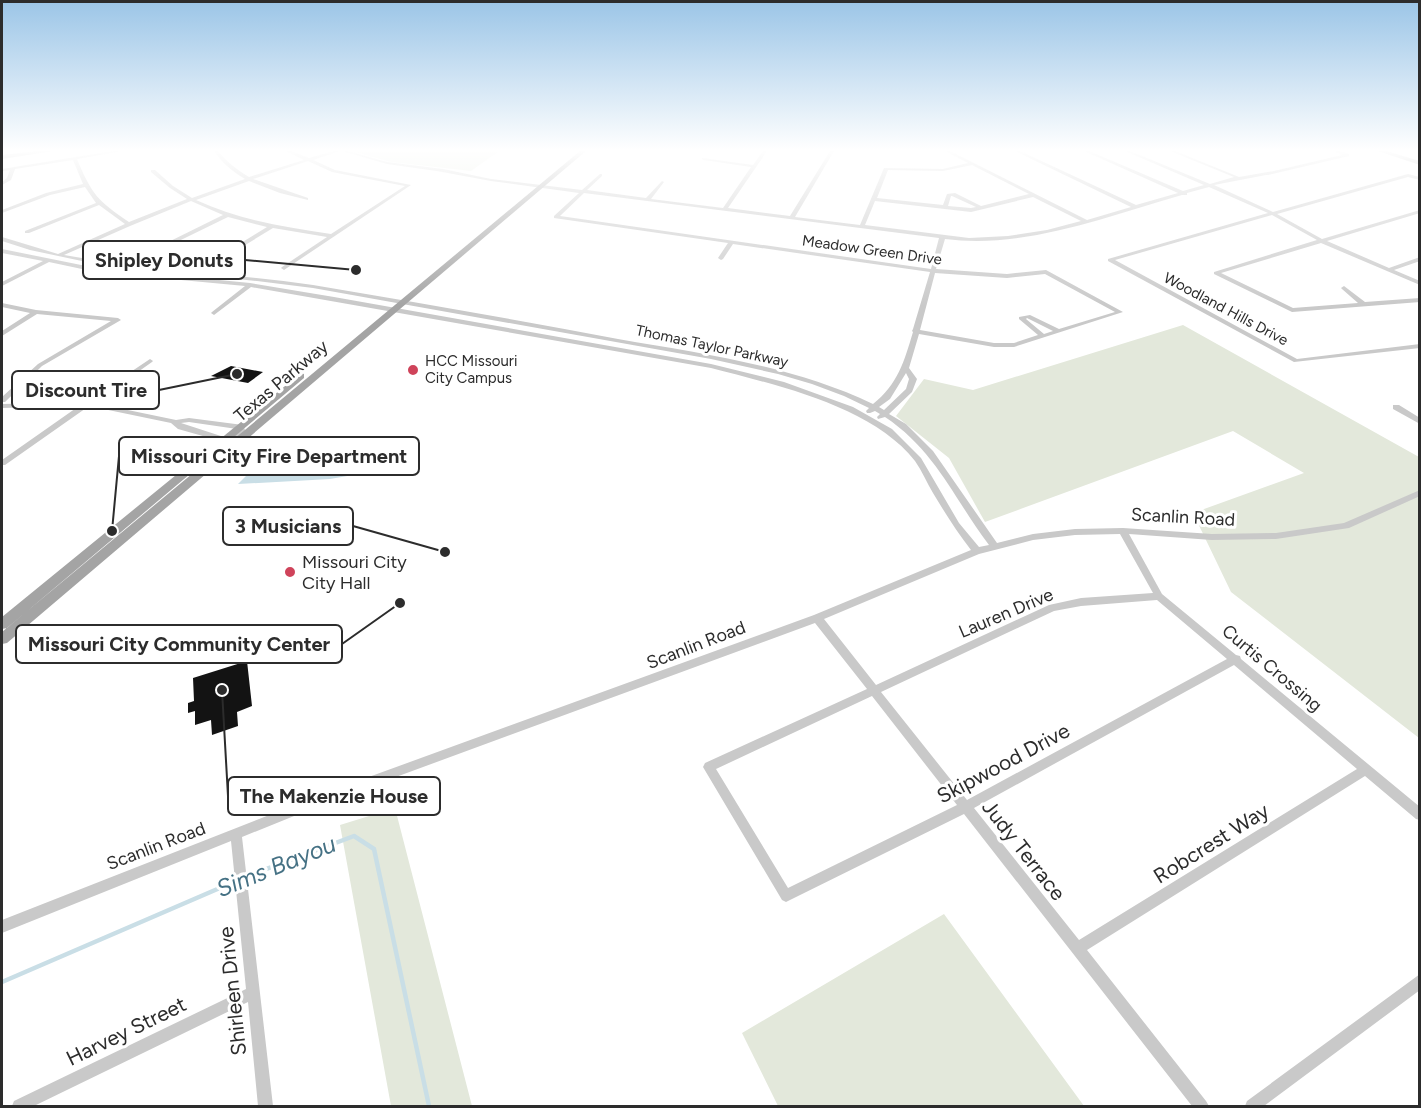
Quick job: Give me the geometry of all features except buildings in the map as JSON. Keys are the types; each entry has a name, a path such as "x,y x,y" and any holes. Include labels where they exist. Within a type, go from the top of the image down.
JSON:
{"main road":[{"name":"Texas Parkway","path":"2,639 229,442 517,203"},
{"name":"Texas Parkway","path":"2,624 229,442 240,427 392,306"}],"street":[{"path":"2,212 26,203"},
{"path":"2,284 126,223 178,203"},
{"path":"197,203 227,215 271,227 333,236"},
{"path":"284,268 383,203"},
{"name":"Meadow Green Drive","path":"571,203 556,217 934,271 1007,276 1046,272 1120,312 1058,331"},
{"path":"677,203 942,238 1013,238 1152,203"},
{"path":"725,209 729,203"},
{"path":"791,218 800,203"},
{"path":"862,227 872,203"},
{"path":"907,203 981,208 1002,203"},
{"path":"945,207 946,203"},
{"path":"970,203 981,208"},
{"path":"1048,203 1085,221"},
{"path":"1127,203 1136,207"},
{"path":"1249,203 1324,242 1419,283"},
{"path":"1272,213 1309,203"},
{"path":"27,232 98,204 126,223"},
{"path":"1419,211 1324,242 1216,273 1292,310 1419,300"},
{"name":"Woodland Hills Drive","path":"1272,213 1110,260 1296,361 1419,346"},
{"path":"144,256 227,215"},
{"path":"217,260 271,227"},
{"path":"864,416 887,397 906,368 942,238"},
{"path":"2,239 59,255 162,270 280,282 392,306"},
{"path":"721,258 731,243"},
{"path":"2,251 46,262 153,276 250,285 392,306"},
{"path":"1388,270 1419,259"},
{"path":"153,276 162,270"},
{"path":"271,289 280,282"},
{"path":"214,313 250,285"},
{"path":"1344,288 1362,303"},
{"path":"2,305 36,312 118,320 40,365 2,400"},
{"name":"Thomas Taylor Parkway","path":"392,306 500,320 736,362 817,385 874,408 902,426 936,459 963,504 995,546"},
{"name":"Thomas Taylor Parkway","path":"392,306 492,327 730,370 809,393 864,416 875,421 905,445 918,460 956,525 977,551"},
{"path":"2,334 36,312"},
{"path":"1043,336 1021,318 1028,316 1058,331"},
{"path":"492,327 500,320"},
{"path":"915,331 994,345 1014,345 1058,331"},
{"path":"2,463 150,361"},
{"path":"875,421 909,390 913,380 906,368"},
{"path":"2,406 88,404 175,422 189,420 240,427"},
{"path":"1396,406 1419,422"},
{"path":"175,422 182,427 229,442"},
{"name":"Scanlin Road","path":"2,926 446,753 817,618 977,551 1033,537 1123,531 1212,537 1276,536 1346,526 1419,493"},
{"name":"Curtis Crossing","path":"1123,531 1159,596 1419,815"},
{"name":"Lauren Drive","path":"786,896 709,766 1052,608 1081,602 1159,596"},
{"name":"Judy Terrace","path":"817,618 1202,1107"},
{"name":"Skipwood Drive","path":"786,896 965,807 1236,659"},
{"name":"Robcrest Way","path":"1077,949 1366,769"},
{"name":"Shirleen Drive","path":"236,834 266,1107"},
{"path":"1252,1107 1419,981"},
{"name":"Harvey Street","path":"19,1107 252,993"}],"shaded area":[{"path":"1183,325 1419,457 1419,738 1231,592 1193,513 1304,473 1233,431 985,522 949,458 896,416 924,379 973,390"},
{"path":"395,808 472,1106 391,1106 340,825"},
{"path":"944,914 1084,1106 778,1106 742,1033"}],"water":[{"path":"270,459 323,465 353,475 330,479 238,484 257,465"}],"waterway":[{"name":"Sims Bayou","path":"245,877 354,836 374,849 429,1106"},
{"name":"Sims Bayou","path":"2,982 236,881"}],"place":[{"name":"Shipley Donuts","path":"356,270"},
{"name":"HCC Missouri City Campus","path":"413,370"},
{"name":"Discount Tire","path":"237,374"},
{"name":"Missouri City Fire Department","path":"112,531"},
{"name":"3 Musicians","path":"445,552"},
{"name":"Missouri City City Hall","path":"290,572"},
{"name":"Missouri City Community Center","path":"400,603"},
{"name":"The Makenzie House","path":"222,690"}]}
